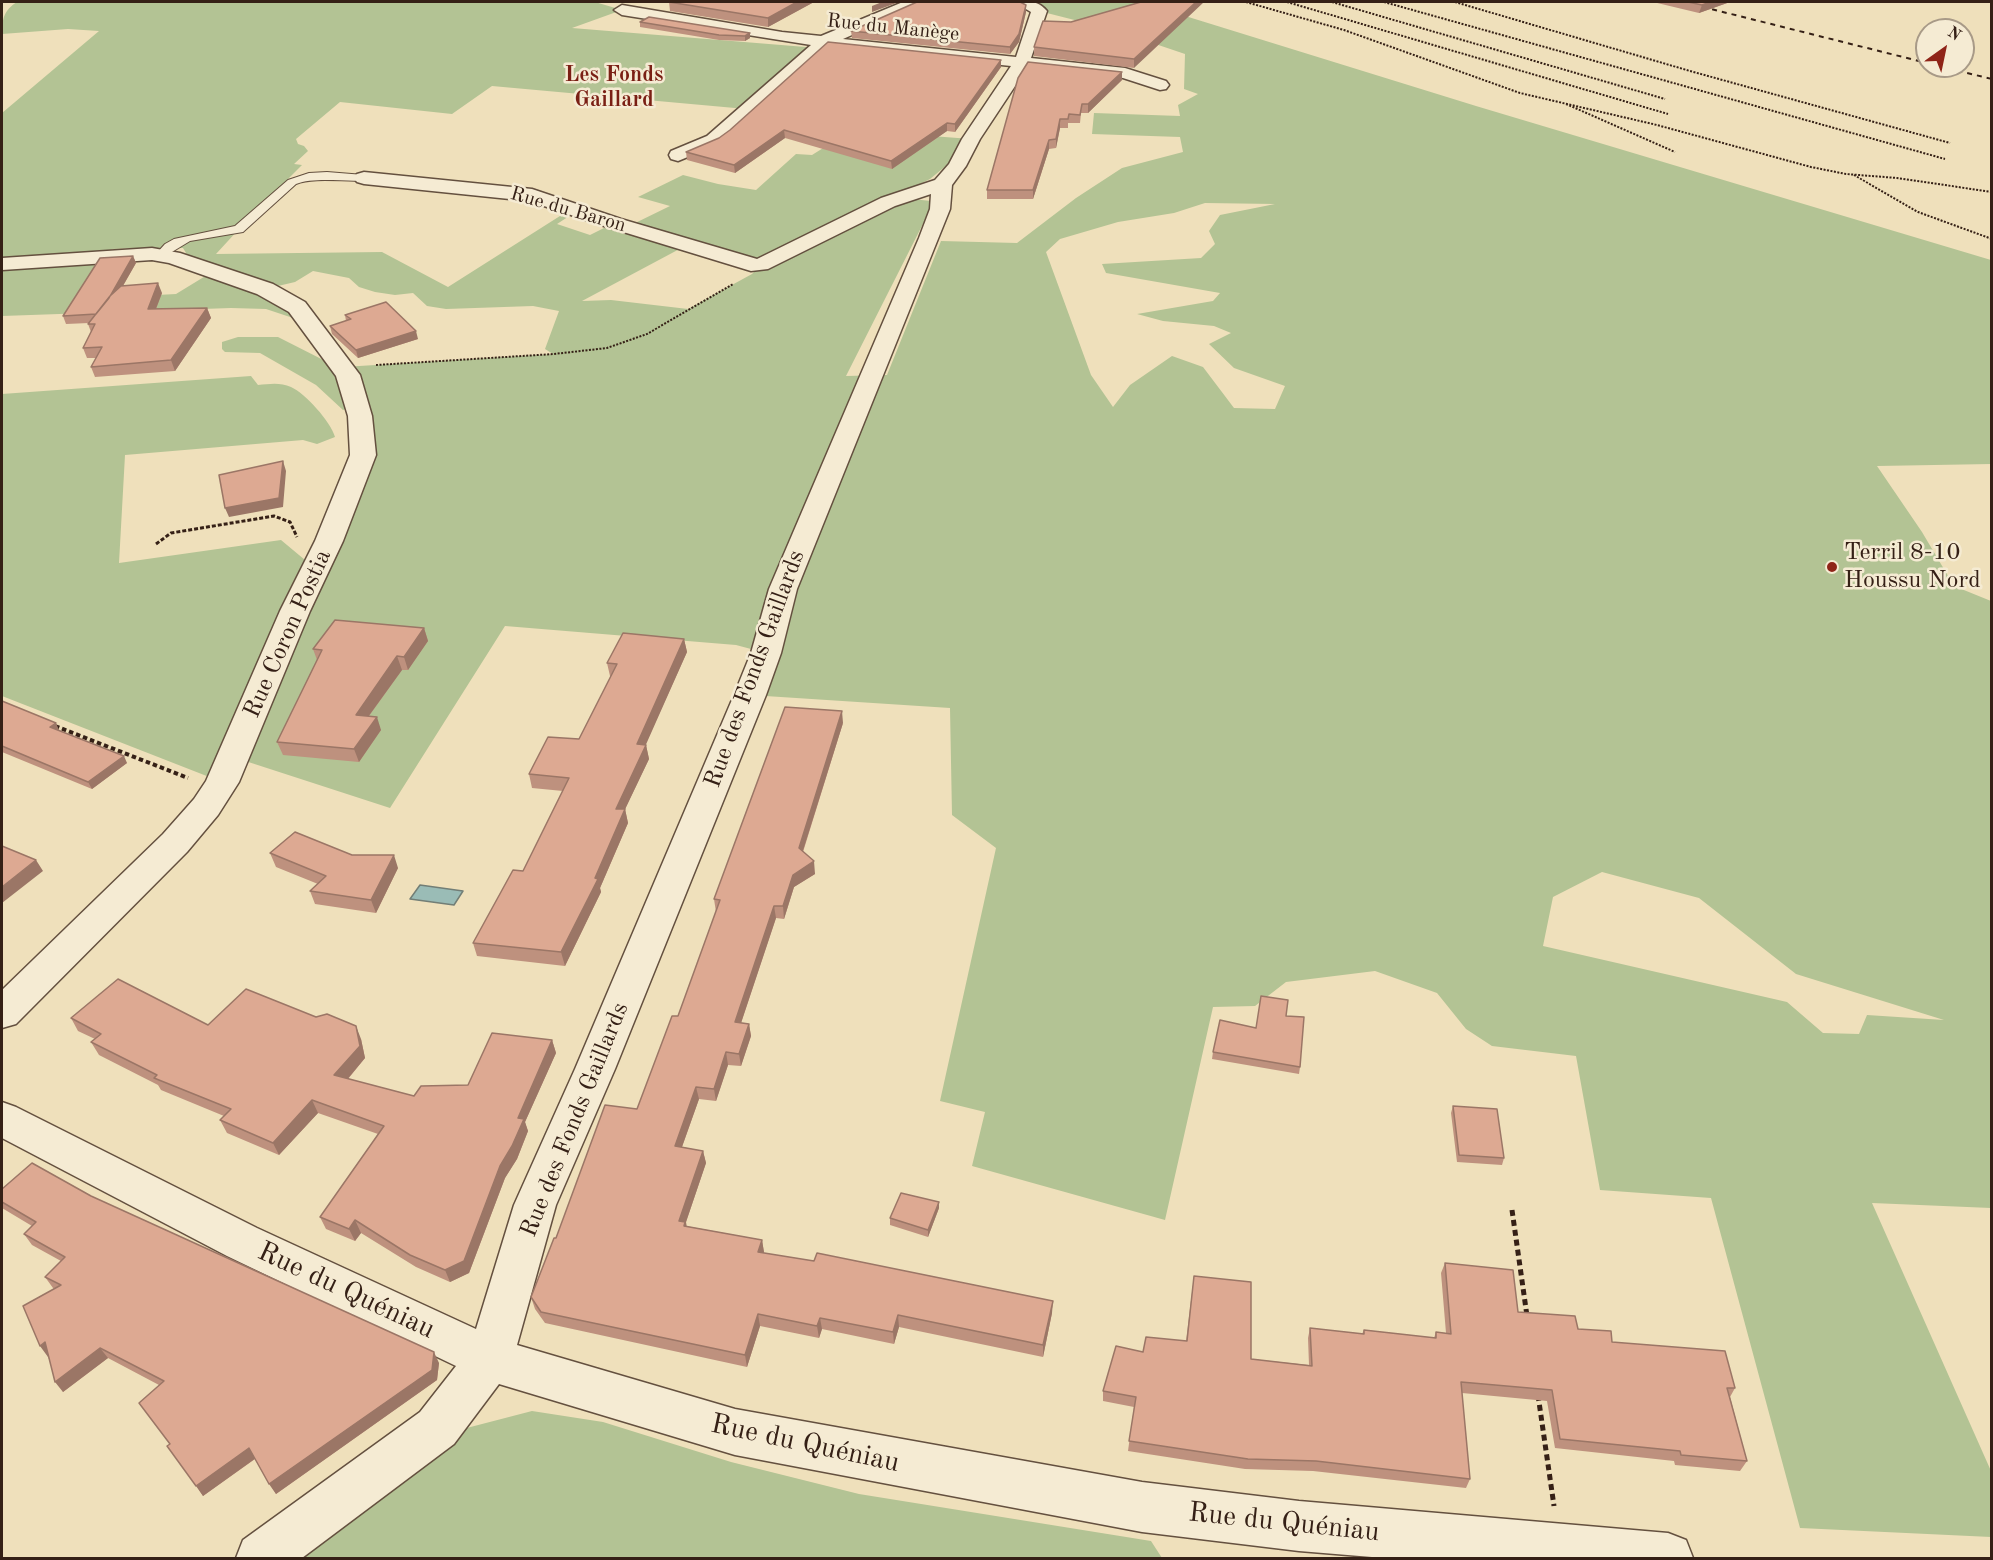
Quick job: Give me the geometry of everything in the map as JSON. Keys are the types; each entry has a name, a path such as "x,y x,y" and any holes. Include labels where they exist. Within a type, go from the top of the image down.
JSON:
{"street":[{"path":"678,155 713,140 826,40 915,2"},
{"name":"Rue des Fonds Gaillards","path":"490,1359 535,1204 595,1069 754,684 766,653 783,589 940,209 942,184 957,166 971,139 1022,62 1038,11 1035,7 1022,2"},
{"name":"Rue du Manège","path":"622,10 782,36 1125,73 1160,85"},
{"name":"Rue du Baron","path":"364,178 531,195 751,265 761,265"},
{"path":"761,265 888,202 942,184"},
{"path":"2,264 162,254"},
{"name":"Rue Coron Postia","path":"2,1013 175,843 206,807 217,790 322,555 363,455 360,416 348,375 297,307 265,289 162,254"},
{"name":"Rue du Quéniau","path":"2,1119 242,1242 490,1359 735,1432 1107,1501 1299,1526 1668,1558"},
{"path":"261,1558 437,1428 490,1359"}],"lane":[{"name":"Rue du Baron","path":"162,254 167,248 183,239 239,229 292,182 302,177 328,175 364,178"}],"path":[{"path":"1246,2 1344,30 1520,93 1560,101 1811,167 1992,192"},
{"path":"1287,2 1668,114"},
{"path":"1332,2 1665,99"},
{"path":"1384,2 1839,132 1945,159"},
{"path":"1455,2 1690,72 1950,143"},
{"path":"1560,101 1675,152"},
{"path":"1853,174 1918,213 1992,239"},
{"path":"343,367 554,354 606,348 646,334 752,274 761,265"},
{"path":"156,544 171,533 274,516 284,517 294,525 304,554 322,555"},
{"path":"45,722 217,790"},
{"path":"1512,1210 1528,1327"},
{"path":"1537,1386 1560,1549"}],"green space":[{"path":"17,2 595,2 622,10 572,28 818,48 746,109 492,86 452,114 340,102 296,139 298,144 304,146 308,151 294,164 302,165 286,181 292,182 239,229 216,254 382,252 448,287 571,209 577,211 557,224 590,235 614,223 627,227 670,206 638,197 683,175 756,190 796,154 812,155 852,130 971,139 957,166 947,165 930,179 910,189 912,199 931,201 933,204 846,376 887,375 941,241 1017,243 1076,198 1122,168 1183,152 1180,137 1092,134 1094,113 1180,116 1178,105 1198,94 1184,89 1185,54 1114,30 1039,11 1022,2 1140,2 1476,106 1991,260 1991,464 1877,466 1922,532 1954,586 1991,601 1991,1208 1872,1203 1991,1471 1991,1537 1800,1528 1711,1198 1600,1190 1576,1056 1492,1046 1466,1029 1437,993 1375,971 1286,982 1255,1006 1213,1007 1165,1220 972,1166 985,1112 940,1101 996,848 952,815 950,708 750,695 766,653 736,645 505,626 390,808 233,757 222,782 2,696 2,394 251,376 258,385 287,385 297,390 317,409 335,437 317,444 303,440 125,455 119,563 281,540 305,560 363,455 352,406 343,410 316,385 260,353 225,352 222,349 222,342 238,337 278,337 345,371 343,367 553,354 545,349 559,311 533,306 446,309 427,306 413,293 395,295 375,292 359,287 349,278 313,271 295,282 265,289 297,307 293,318 266,309 231,308 2,316 2,113 99,31 68,29 2,34 5,15 9,8","holes":["1205,203 1275,204 1220,215 1209,231 1215,244 1201,258 1102,264 1106,273 1220,293 1213,301 1137,314 1163,321 1214,326 1231,333 1209,344 1234,368 1285,386 1275,409 1234,408 1203,367 1172,356 1130,385 1113,407 1091,375 1046,252 1060,239 1118,222 1174,213","687,245 760,266 752,274 688,309 611,300 582,301","183,248 189,258 212,272 176,294 82,299 112,249","1602,872 1699,898 1796,974 1944,1020 1867,1015 1859,1034 1823,1033 1787,1002 1543,946 1553,897"]},
{"path":"532,1411 603,1422 731,1462 859,1494 1151,1541 1162,1558 261,1558 396,1461 459,1430"}],"water":[{"path":"420,885 463,891 454,905 410,899"}],"building":[{"path":"669,2 797,2 768,18"},
{"path":"917,2 1020,2 1026,5 1019,34 1010,47 851,31"},
{"path":"1141,2 1196,2 1134,59 1034,47 1043,21 1071,22"},
{"path":"1688,2 1710,2 1702,5"},
{"path":"649,17 750,33 745,36 719,35 640,22"},
{"path":"828,42 1001,60 955,124 947,123 891,161 784,130 734,165 686,152 719,138 730,130"},
{"path":"1028,62 1122,72 1088,104 1082,104 1080,115 1069,114 1068,119 1060,119 1056,139 1049,140 1033,190 987,190 1018,78"},
{"path":"133,256 109,298 96,314 63,316 100,258"},
{"path":"158,283 148,309 207,308 171,360 91,367 102,347 83,348 95,324 88,324 110,296 121,286"},
{"path":"386,302 416,331 356,350 330,326 351,319 345,315"},
{"path":"283,461 279,498 225,508 219,475"},
{"path":"335,620 424,628 404,657 397,656 356,715 377,717 354,749 277,742 322,650 313,649"},
{"path":"623,633 684,639 637,744 646,745 616,809 625,809 595,878 598,879 561,952 473,943 513,870 523,871 569,778 529,774 548,737 579,739 617,664 607,663"},
{"path":"2,701 56,723 50,727 124,756 88,782 2,746"},
{"path":"785,707 842,711 799,848 814,861 793,875 783,906 774,906 735,1022 749,1024 739,1054 726,1052 714,1089 696,1087 675,1146 703,1151 679,1221 685,1222 684,1226 762,1240 758,1252 814,1261 817,1253 1053,1301 1043,1345 898,1315 893,1332 820,1318 817,1326 758,1314 745,1355 541,1312 531,1297 554,1238 556,1238 605,1105 637,1109 672,1016 678,1016 720,900 714,899"},
{"path":"295,832 352,855 394,855 371,900 310,891 326,876 270,853"},
{"path":"2,846 36,860 2,887"},
{"path":"118,979 208,1025 246,989 316,1017 327,1014 356,1026 360,1046 334,1075 414,1096 421,1086 468,1085 492,1033 552,1040 518,1118 524,1119 500,1166 464,1261 445,1270 410,1255 355,1220 349,1229 320,1217 384,1126 312,1100 273,1143 220,1120 231,1109 154,1078 157,1075 91,1042 101,1034 71,1018"},
{"path":"1261,996 1288,1000 1286,1016 1304,1017 1300,1067 1213,1052 1220,1020 1256,1028"},
{"path":"1453,1106 1497,1109 1504,1158 1459,1155"},
{"path":"32,1163 91,1196 434,1352 432,1370 269,1484 249,1448 196,1486 167,1446 170,1444 139,1403 164,1381 100,1348 55,1382 45,1342 40,1346 23,1306 61,1285 45,1277 65,1257 24,1234 36,1222 2,1202 2,1189"},
{"path":"901,1193 939,1202 928,1230 890,1218"},
{"path":"1445,1263 1513,1270 1518,1312 1575,1316 1578,1329 1611,1331 1612,1342 1725,1351 1735,1388 1727,1388 1747,1461 1681,1455 1680,1451 1560,1439 1552,1390 1461,1382 1470,1479 1316,1461 1248,1459 1129,1441 1136,1397 1103,1391 1116,1346 1143,1352 1146,1337 1187,1341 1194,1276 1251,1282 1251,1359 1312,1366 1310,1328 1364,1334 1364,1330 1436,1338 1436,1332 1451,1334"}],"railway":[{"path":"1683,2 1915,60"},
{"path":"1975,75 1992,79"}],"place":[{"name":"Terril 8-10 Houssu Nord","path":"1832,567"}],"district":[{"name":"Les Fonds Gaillard","path":"614,88"}]}
